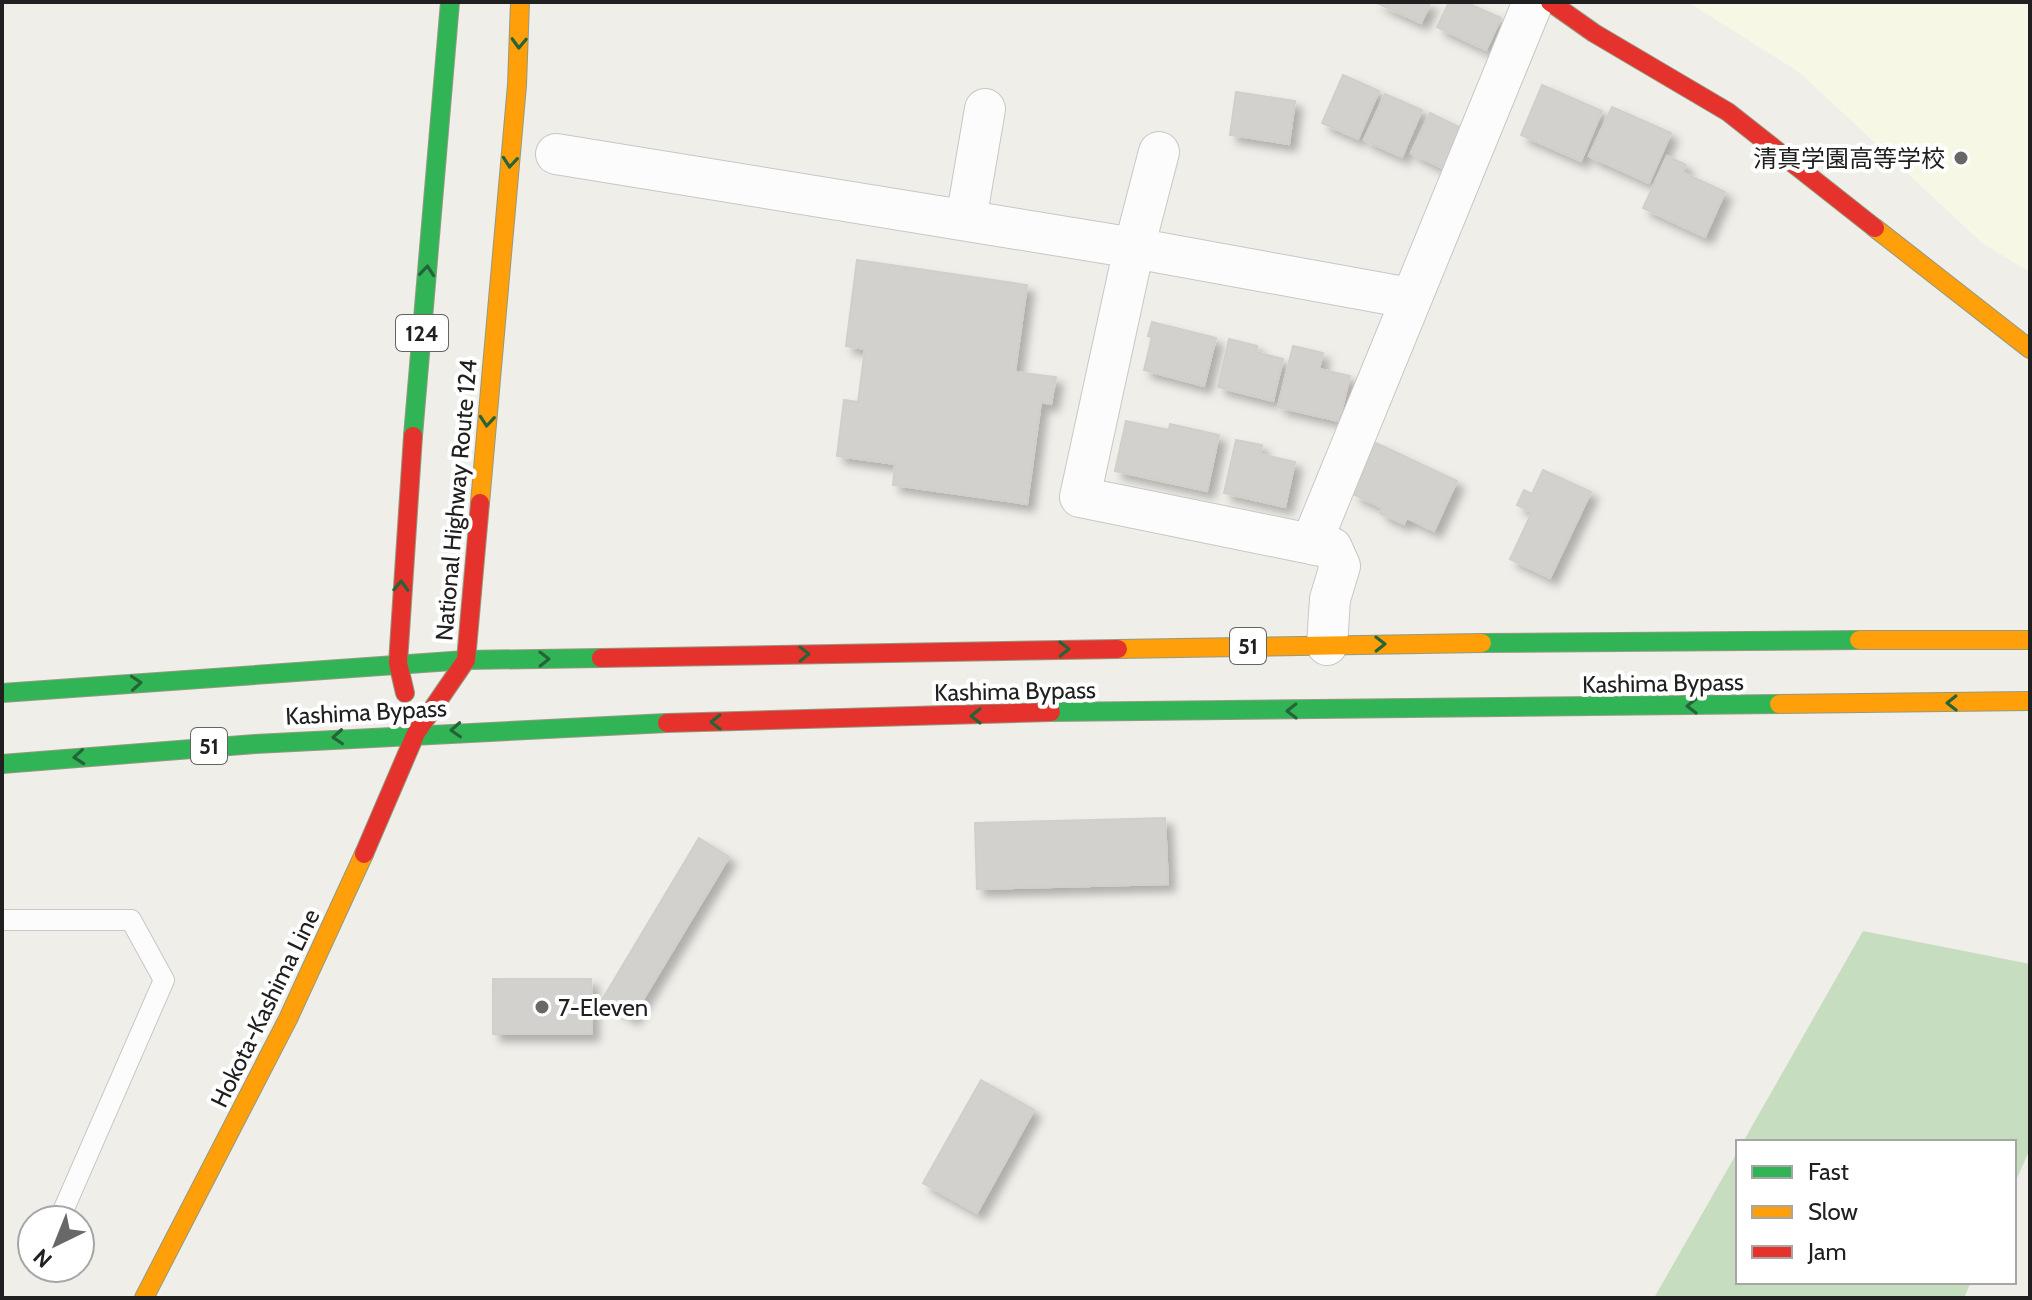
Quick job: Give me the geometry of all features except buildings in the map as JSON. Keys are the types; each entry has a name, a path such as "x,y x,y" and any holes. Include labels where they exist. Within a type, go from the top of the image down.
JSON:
{"main road":[{"name":"National Highway Route 124","path":"416,733 398,663 402,569 450,2"},
{"name":"National Highway Route 124","path":"416,733 466,660 517,85 520,2"},
{"path":"1550,2 1594,33 1728,112 2030,349"},
{"name":"Kashima Bypass","path":"2,693 466,660 1688,639 2030,640"},
{"name":"Kashima Bypass","path":"2,764 564,725 1114,712 2030,701"},
{"name":"Hokota-Kashima Line","path":"144,1298 290,1013 381,818 416,733"}],"street":[{"path":"1311,544 1533,2"},
{"path":"966,220 985,109"},
{"path":"1159,152 1134,248 1080,497 1332,548 1340,566 1330,599 1327,645"},
{"path":"556,154 1134,248 1398,296"}],"lane":[{"path":"2,920 131,920 164,980 66,1204"}],"shaded area":[{"name":"清真学園高等学校","path":"1688,2 2030,2 2030,272 1982,243 1800,73"}],"green space":[{"path":"1863,931 2030,964 2030,1149 2016,1180 2016,1140 1744,1140"},
{"path":"1736,1154 1736,1284 1970,1284 1964,1298 1654,1298"}],"traffic: fast":[{"path":"413,436 450,2"},
{"path":"1482,643 1859,640"},
{"path":"2,693 466,660 601,658"},
{"path":"1051,712 1779,704"},
{"path":"2,764 255,744 667,723"}],"traffic: slow":[{"path":"480,503 517,85 520,2"},
{"path":"1875,228 2030,349"},
{"path":"1859,640 2030,640"},
{"path":"1118,649 1482,643"},
{"path":"1779,704 2030,701"},
{"path":"144,1298 288,1019 364,854"}],"traffic: jam":[{"path":"1550,2 1594,33 1728,112 1875,228"},
{"path":"405,693 398,663 413,436"},
{"path":"416,733 466,660 480,503"},
{"path":"601,658 1118,649"},
{"path":"667,723 1051,712"},
{"path":"364,854 416,733"}],"place":[{"name":"清真学園高等学校","path":"1961,158"},
{"name":"7-Eleven","path":"542,1007"}]}
